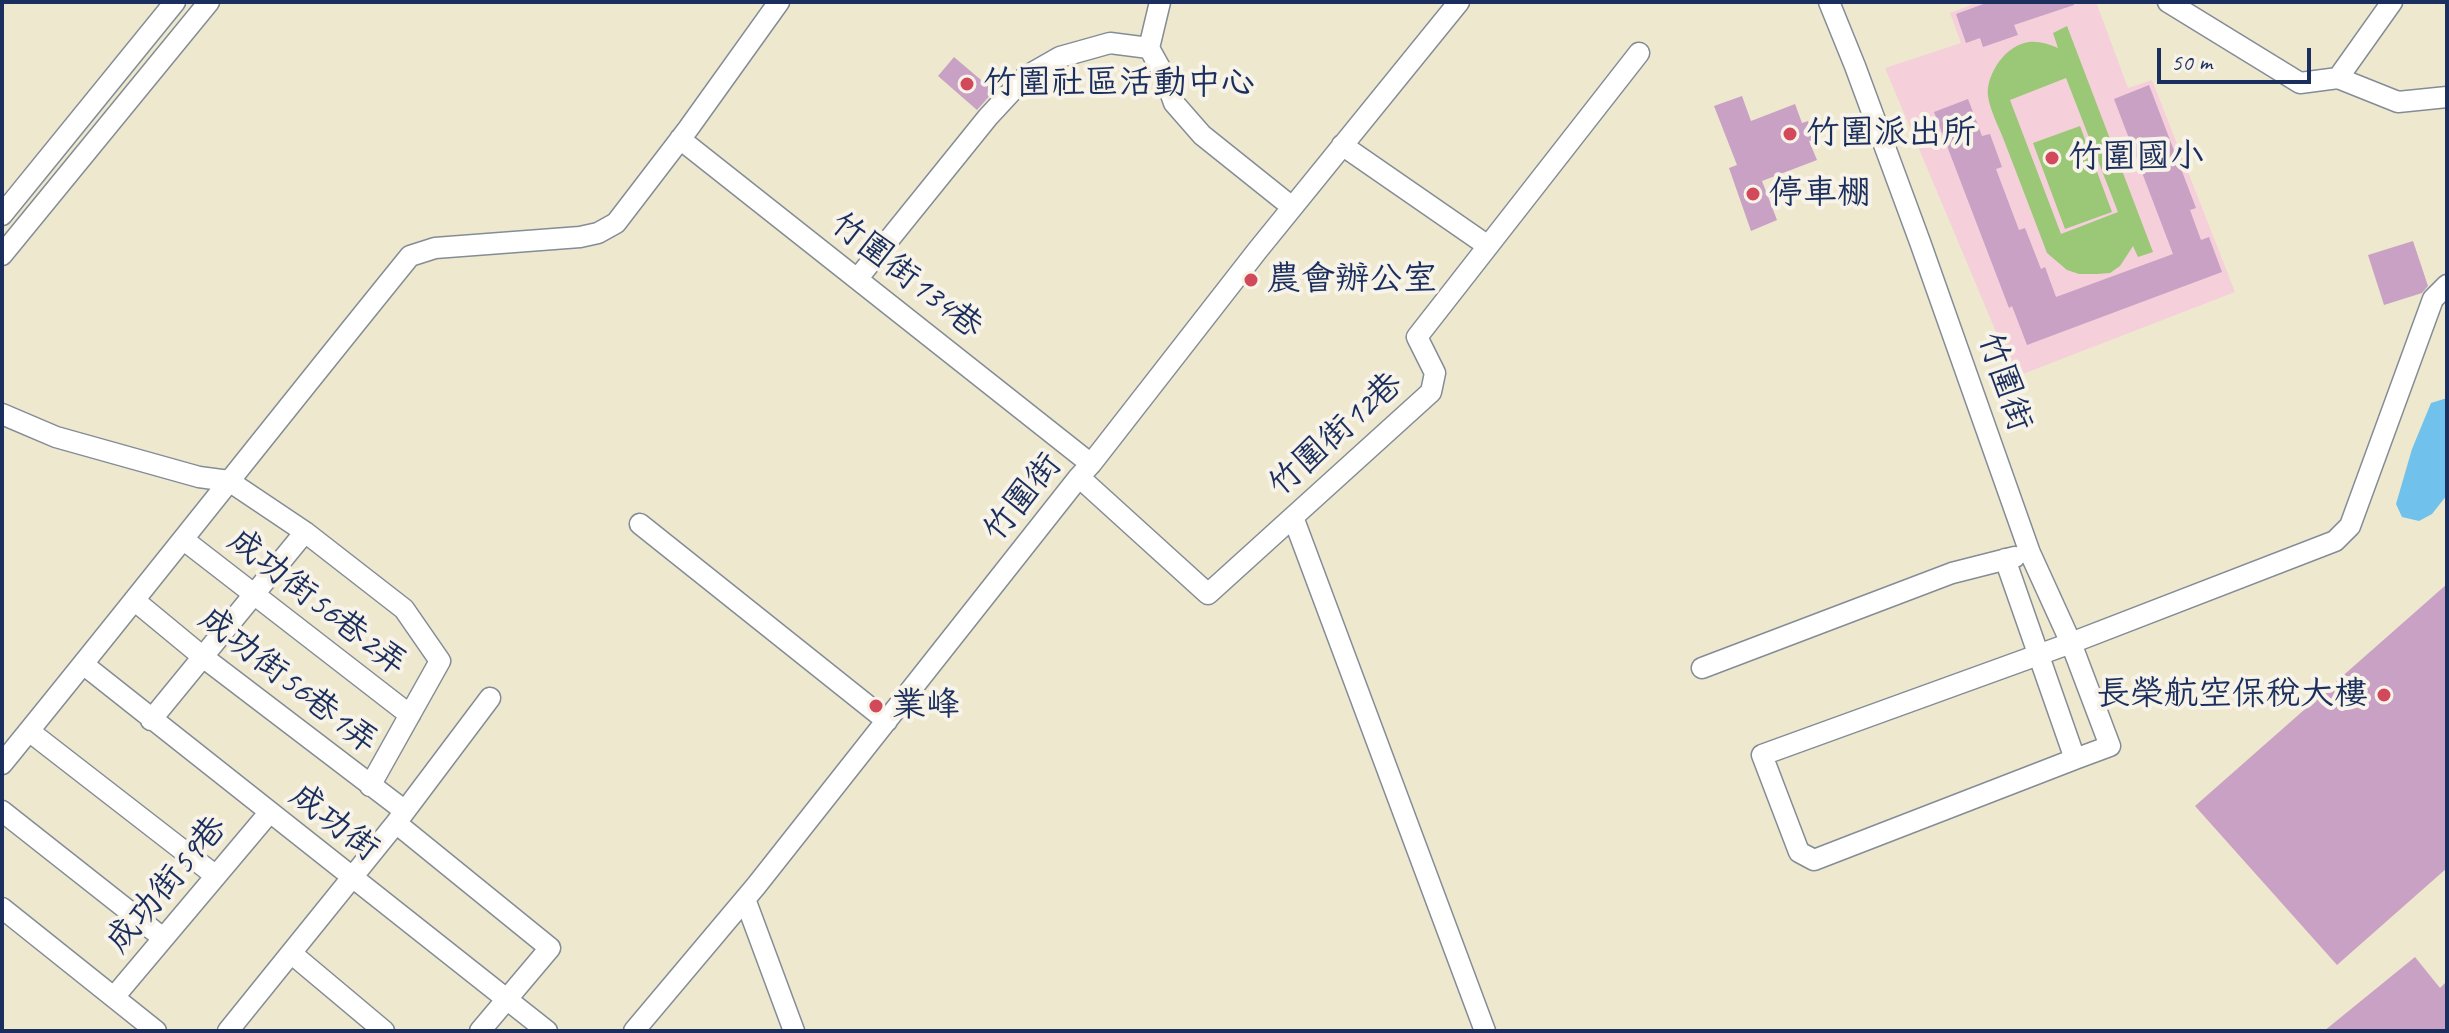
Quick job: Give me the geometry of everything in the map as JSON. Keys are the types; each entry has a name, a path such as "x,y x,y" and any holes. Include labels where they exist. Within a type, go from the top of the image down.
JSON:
{"street":[{"path":"2,215 175,2"},
{"path":"2,255 209,2"},
{"path":"2,764 410,256 435,248 580,237 598,233 616,223 779,2"},
{"path":"1160,2 1149,48 1164,75 1174,103 1202,135 1292,207"},
{"name":"竹圍街","path":"634,1031 745,899 1292,207 1459,2"},
{"name":"竹圍街","path":"1829,2 1920,242 2030,553 2071,643 2110,746 2075,759"},
{"path":"2168,2 2300,83 2338,78 2398,102 2447,97"},
{"path":"2338,78 2392,2"},
{"path":"858,278 988,117 1025,77 1060,57 1110,43 1149,48"},
{"name":"竹圍街12巷","path":"1085,471 1208,594 1431,392 1435,373 1417,337 1639,53"},
{"name":"竹圍街134巷","path":"680,139 858,278 1085,471"},
{"path":"1342,145 1488,246"},
{"path":"2005,559 2038,655 2075,759 1814,860 1799,852 1762,755 2038,655 2071,643 2335,541 2350,526 2433,299 2447,285"},
{"path":"2,414 56,437 199,477 229,481 305,532 404,609 440,661 370,786"},
{"path":"1293,517 1485,1031"},
{"path":"640,524 887,721"},
{"path":"151,720 305,532"},
{"name":"成功街56巷2弄","path":"184,540 410,715"},
{"path":"1702,668 1952,573 2030,553"},
{"name":"成功街56巷1弄","path":"134,600 370,786 400,817 550,948 506,999"},
{"name":"成功街","path":"83,664 547,1031"},
{"path":"230,1030 400,817 490,698"},
{"path":"29,731 216,876"},
{"path":"2,811 163,938"},
{"name":"成功街59巷","path":"114,997 269,813"},
{"path":"745,899 794,1031"},
{"path":"2,908 156,1031"},
{"path":"291,953 384,1031"},
{"path":"480,1031 506,999"}],"shaded area":[{"name":"竹圍國小","path":"1979,2 2096,2 2128,88 2152,80 2235,292 2015,377 1885,68 1961,43 1950,13"}],"green space":[{"path":"2067,26 2153,252 2138,257 2133,246 2120,266 2110,273 2079,274 2067,270 2047,253 1989,102 1989,83 2002,58 2029,42 2058,48 2053,33","holes":["2066,78 2118,212 2061,234 2010,100"]},
{"path":"2080,126 2112,212 2065,229 2033,143"}],"water":[{"path":"2447,398 2447,495 2432,514 2419,521 2402,517 2396,504 2412,449 2431,403"}],"building":[{"path":"1989,2 2074,2 2074,5 2014,25 2018,35 1983,47 1980,38 1966,43 1956,14"},
{"name":"竹圍社區活動中心","path":"954,57 994,91 977,110 938,76"},
{"path":"2149,85 2196,208 2190,210 2201,240 2209,237 2222,272 2027,345 2012,306 2009,308 1934,112 1968,99 1982,136 1990,134 2002,167 1996,169 2019,230 2025,228 2056,297 2173,254 2114,99"},
{"path":"1742,96 1751,121 1795,104 1802,123 1808,121 1815,139 1809,141 1817,160 1762,181 1777,220 1751,231 1729,168 1737,165 1714,106"},
{"path":"2413,241 2428,286 2422,293 2384,305 2368,255"},
{"name":"長榮航空保稅大樓","path":"2447,584 2447,868 2337,965 2195,806"},
{"path":"2415,957 2440,988 2447,981 2447,1031 2324,1031"}],"place":[{"name":"竹圍社區活動中心","path":"967,84"},
{"name":"竹圍派出所","path":"1790,134"},
{"name":"竹圍國小","path":"2052,158"},
{"name":"停車棚","path":"1753,194"},
{"name":"農會辦公室","path":"1251,280"},
{"name":"長榮航空保稅大樓","path":"2384,695"},
{"name":"業峰","path":"876,706"}]}
